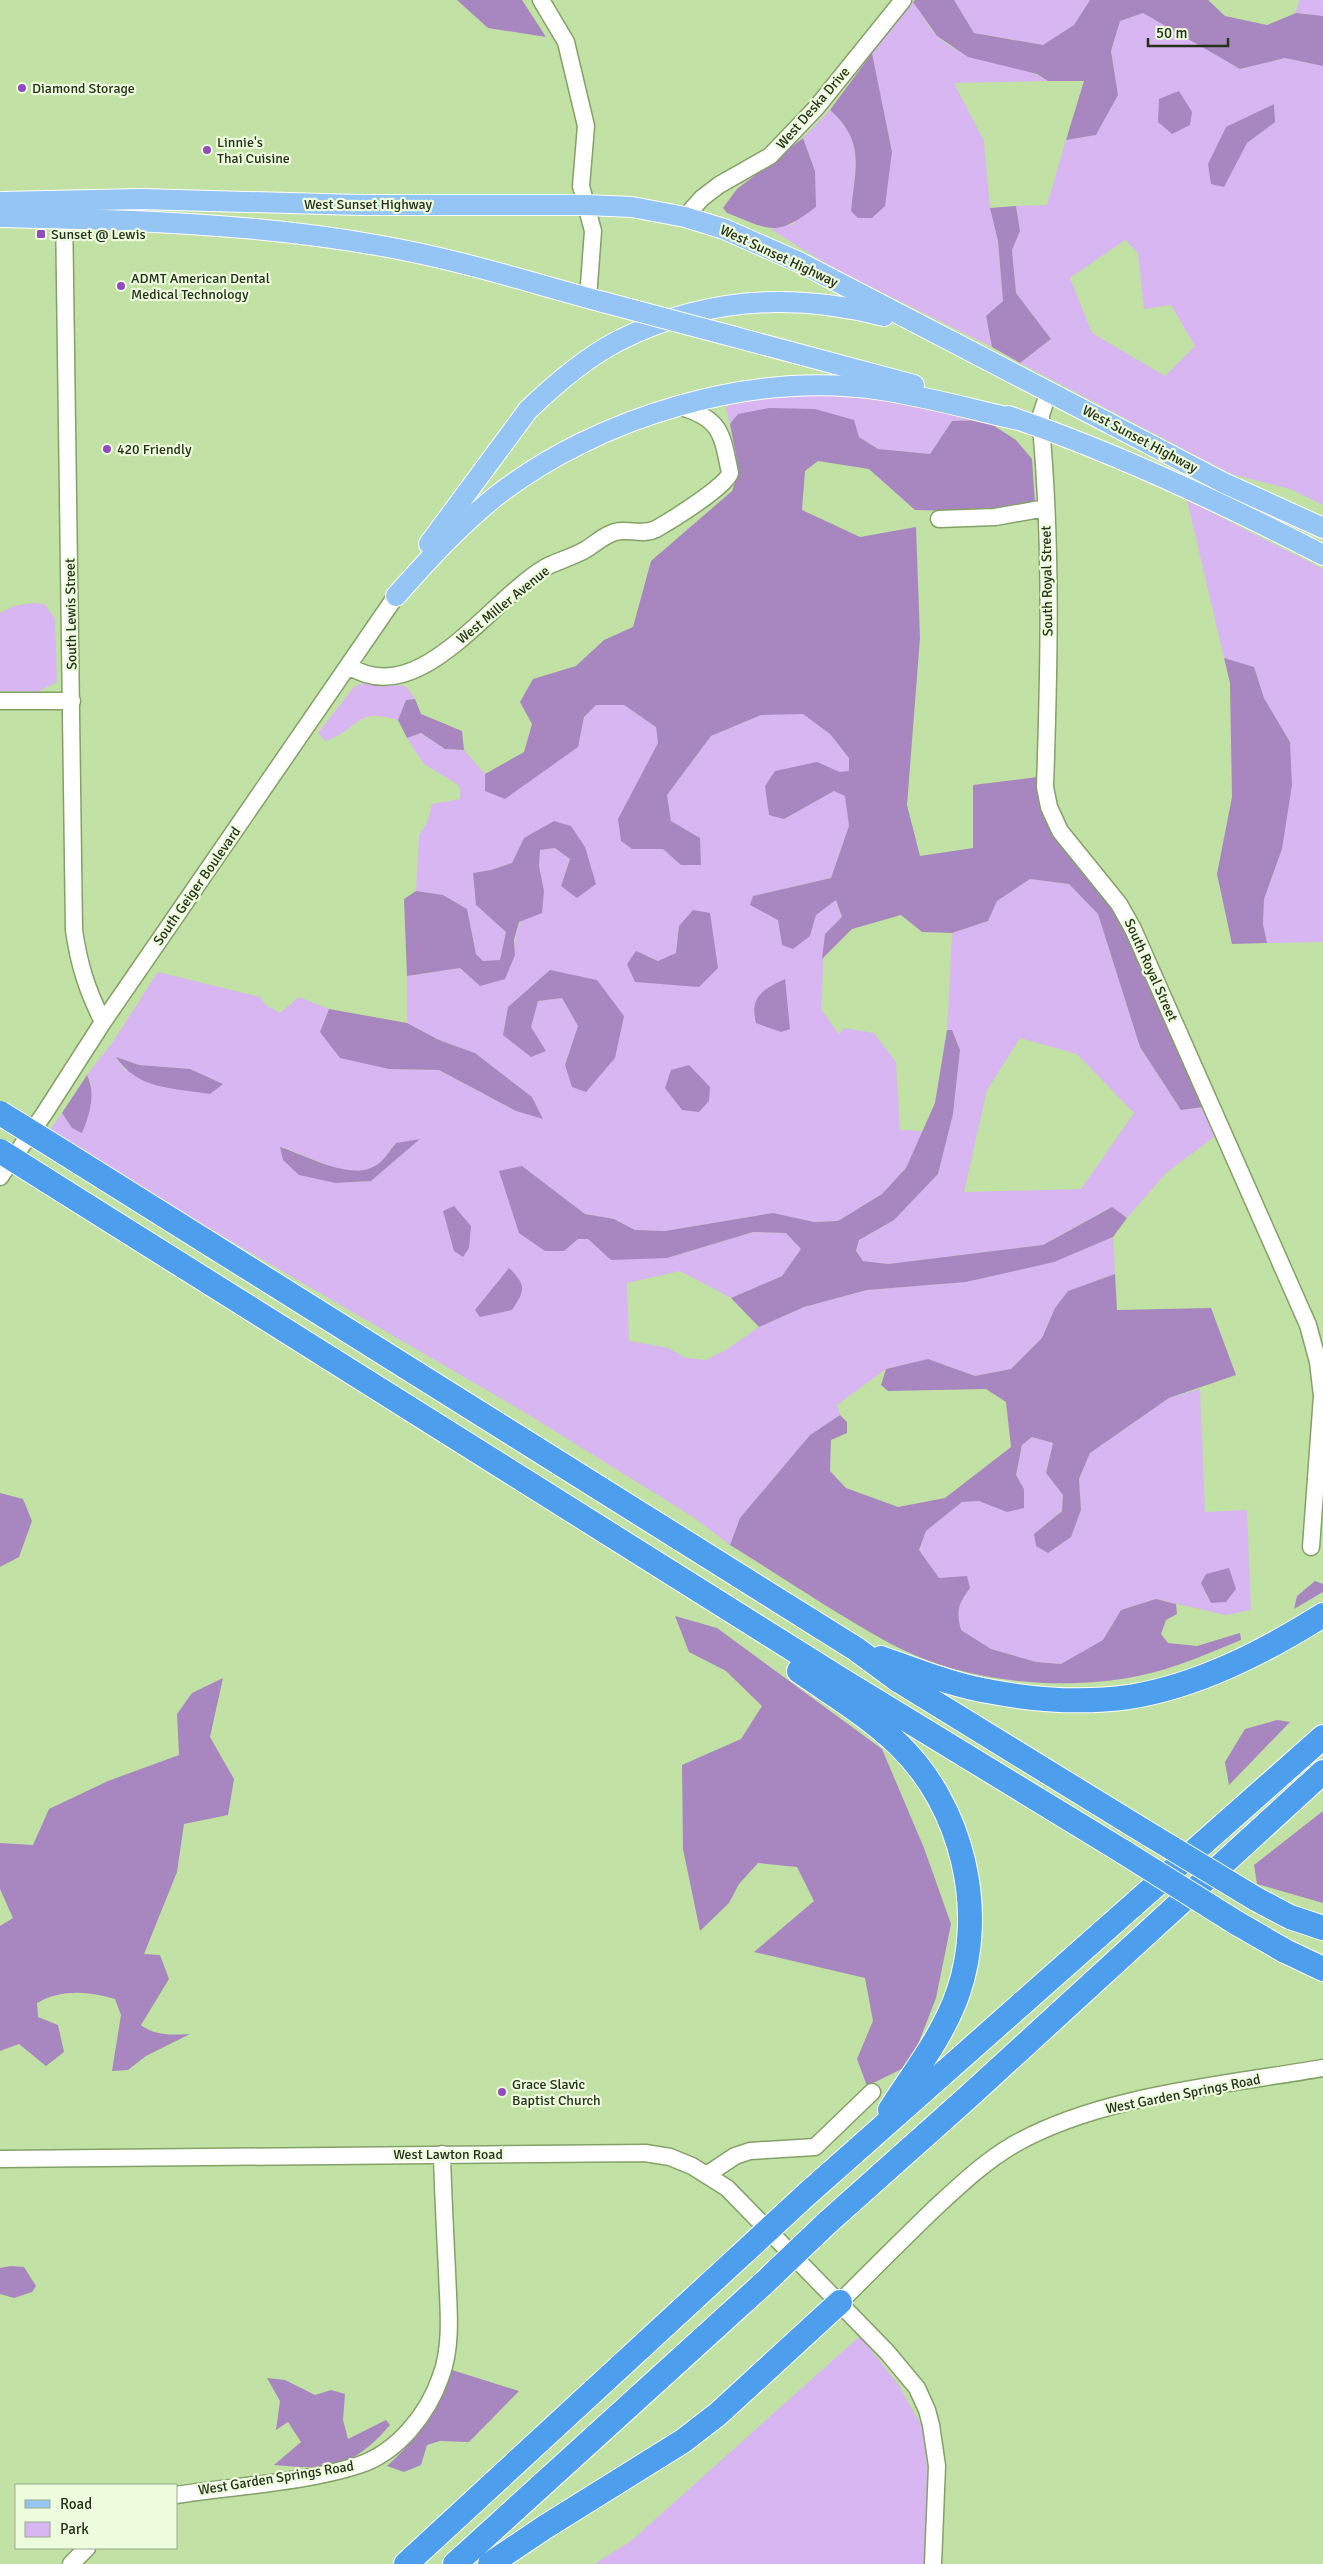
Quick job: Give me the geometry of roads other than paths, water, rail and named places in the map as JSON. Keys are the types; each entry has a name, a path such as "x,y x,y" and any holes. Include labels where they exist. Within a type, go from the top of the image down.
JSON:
{"highway":[{"path":"0,1113 856,1649 898,1680 1256,1899 1290,1916 1323,1928"},
{"path":"0,1151 724,1606 1235,1922 1285,1951 1323,1970"},
{"path":"724,1606 766,1648 865,1717 898,1744 918,1766 936,1792 954,1829 964,1860 969,1912 969,1948 958,1993 934,2044 872,2137"},
{"path":"856,1649 950,1682 992,1692 1038,1698 1088,1700 1129,1697 1186,1682 1237,1663 1323,1615"},
{"path":"406,2564 807,2194 1323,1737"},
{"path":"455,2564 1323,1772"},
{"path":"1300,1792 1323,1778"},
{"path":"490,2564 545,2527 683,2442 718,2414 840,2302"}],"main road":[{"name":"West Sunset Highway","path":"0,217 141,199 360,205 586,205 632,207 685,217 724,229 756,242 1049,391 1224,483 1323,528"},
{"name":"West Sunset Highway","path":"0,202 205,226 340,239 448,259 897,379 1040,427 1146,469 1323,555"},
{"path":"396,596 454,508 528,410 554,387 617,342 684,316 738,304 768,301 788,300 857,309 918,324"},
{"path":"396,596 450,536 521,478 573,446 597,435 681,407 734,393 764,388 805,386 873,389 1019,420"}],"street":[{"path":"541,0 566,42 586,126 581,186 593,231 596,300"},
{"name":"West Deska Drive","path":"685,217 702,198 719,185 770,156 816,108 903,0"},
{"name":"South Lewis Street","path":"64,210 74,930 80,966 88,992 102,1022"},
{"name":"South Royal Street","path":"1049,391 1041,415 1040,427 1046,508 1048,683 1046,798 1060,831 1111,893 1130,922 1308,1324 1318,1362 1322,1392 1311,1547"},
{"path":"681,407 696,411 714,422 720,406 734,393"},
{"name":"West Miller Avenue","path":"349,666 363,674 377,677 393,676 417,667 467,635 523,585 549,566 581,552 613,532 646,533 656,530 694,505 730,476 724,444 714,422"},
{"path":"938,519 995,517 1046,508"},
{"name":"South Geiger Boulevard","path":"0,1177 44,1114 102,1022 396,596"},
{"path":"0,701 72,701"},
{"name":"West Garden Springs Road","path":"840,2302 950,2194 993,2158 1014,2144 1050,2127 1093,2112 1155,2096 1323,2068"},
{"path":"708,2174 735,2156 750,2151 815,2147 872,2092"},
{"name":"West Lawton Road","path":"0,2159 645,2153 670,2157 708,2174 727,2188 840,2302 917,2388 927,2410 934,2436 937,2466 933,2564"},
{"name":"West Garden Springs Road","path":"178,2495 296,2478 360,2465 390,2448 408,2432 422,2415 442,2376 446,2355 448,2307 442,2154"},
{"path":"71,2564 86,2549"}],"place":[{"name":"Diamond Storage","path":"22,88"},
{"name":"Linnie's Thai Cuisine","path":"207,150"},
{"name":"Sunset @ Lewis","path":"41,234"},
{"name":"ADMT American Dental Medical Technology","path":"121,286"},
{"name":"420 Friendly","path":"107,449"},
{"name":"Grace Slavic Baptist Church","path":"502,2092"}]}
